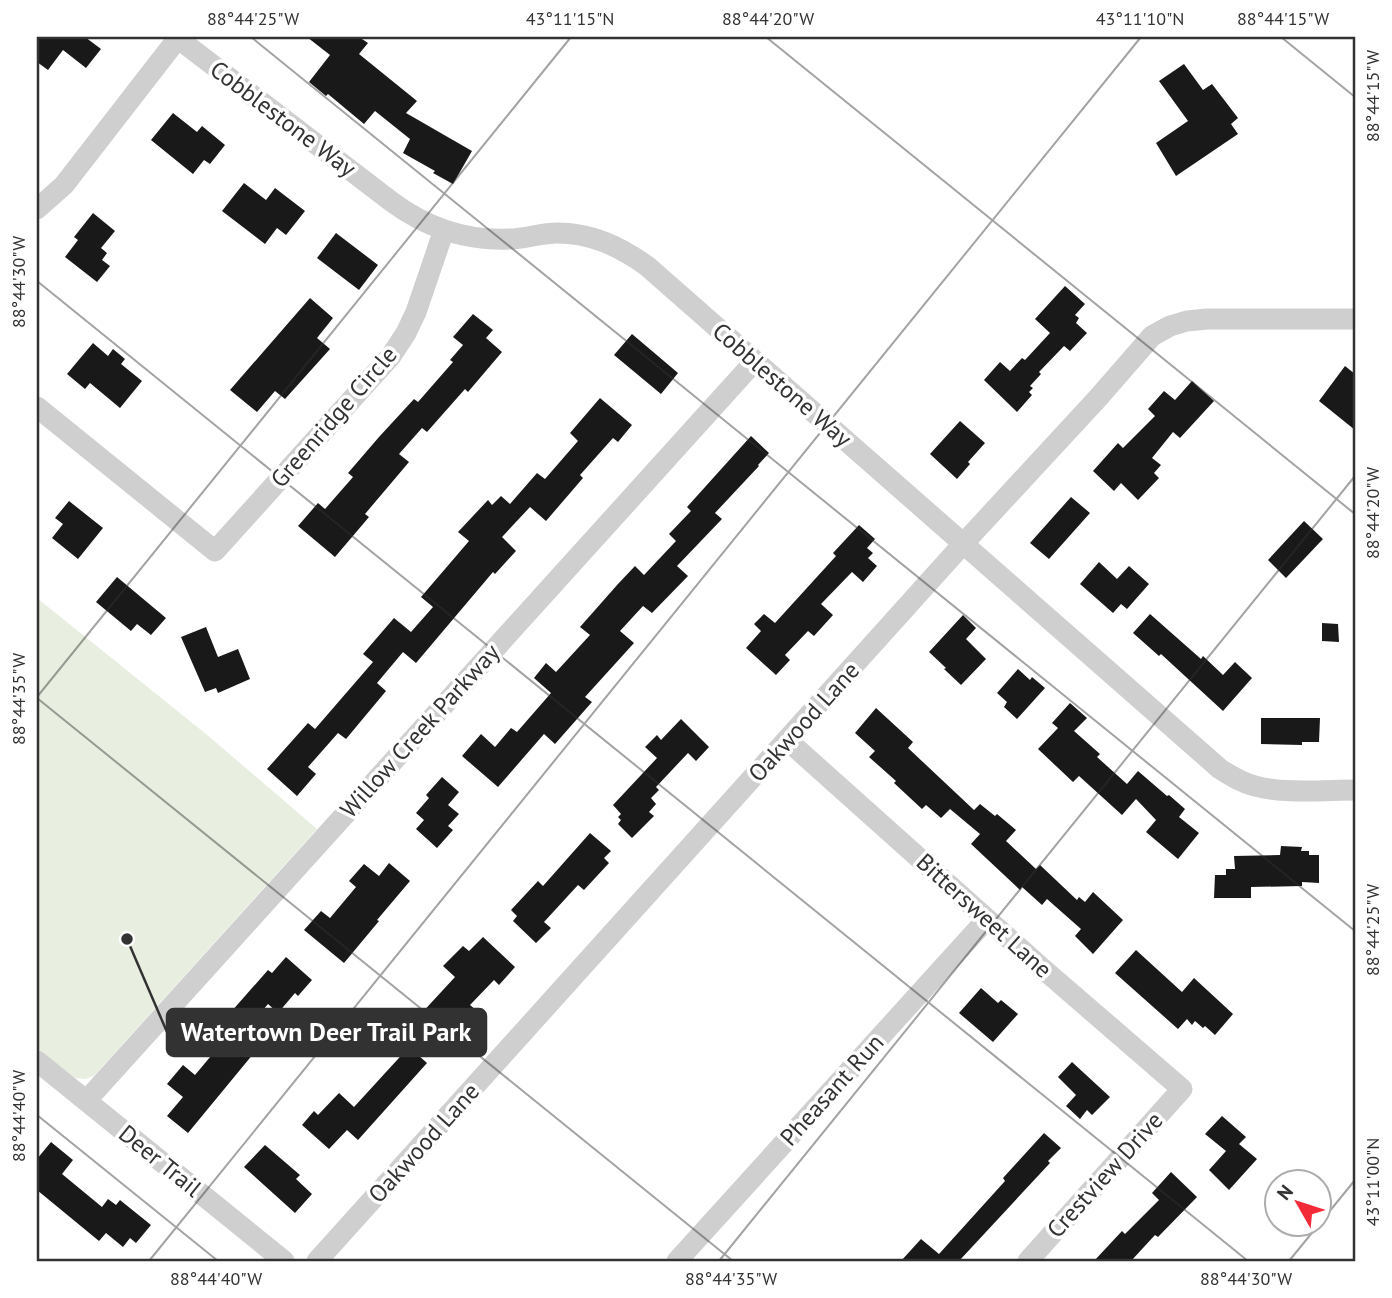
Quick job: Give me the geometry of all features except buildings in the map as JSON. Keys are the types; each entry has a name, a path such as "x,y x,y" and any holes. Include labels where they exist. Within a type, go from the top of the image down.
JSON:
{"street":[{"path":"37,209 64,185 177,38"},
{"name":"Cobblestone Way","path":"177,38 400,208 425,222 476,238 508,239 555,233 583,235 606,241 627,252 1220,769 1238,780 1274,790 1355,790"},
{"name":"Greenridge Circle","path":"37,407 215,551 391,356 416,312 444,230"},
{"name":"Oakwood Lane","path":"317,1261 1152,336 1170,326 1207,319 1355,319"},
{"name":"Willow Creek Parkway","path":"86,1101 755,361"},
{"name":"Bittersweet Lane","path":"787,740 986,919 1182,1089"},
{"name":"Pheasant Run","path":"677,1261 986,919"},
{"name":"Deer Trail","path":"37,1061 284,1261"},
{"name":"Crestview Drive","path":"1028,1261 1182,1089"}],"green space":[{"path":"37,598 206,734 317,829 94,1076 85,1079 75,1078 37,1048"}],"place":[{"name":"Watertown Deer Trail Park","path":"127,939"}]}
